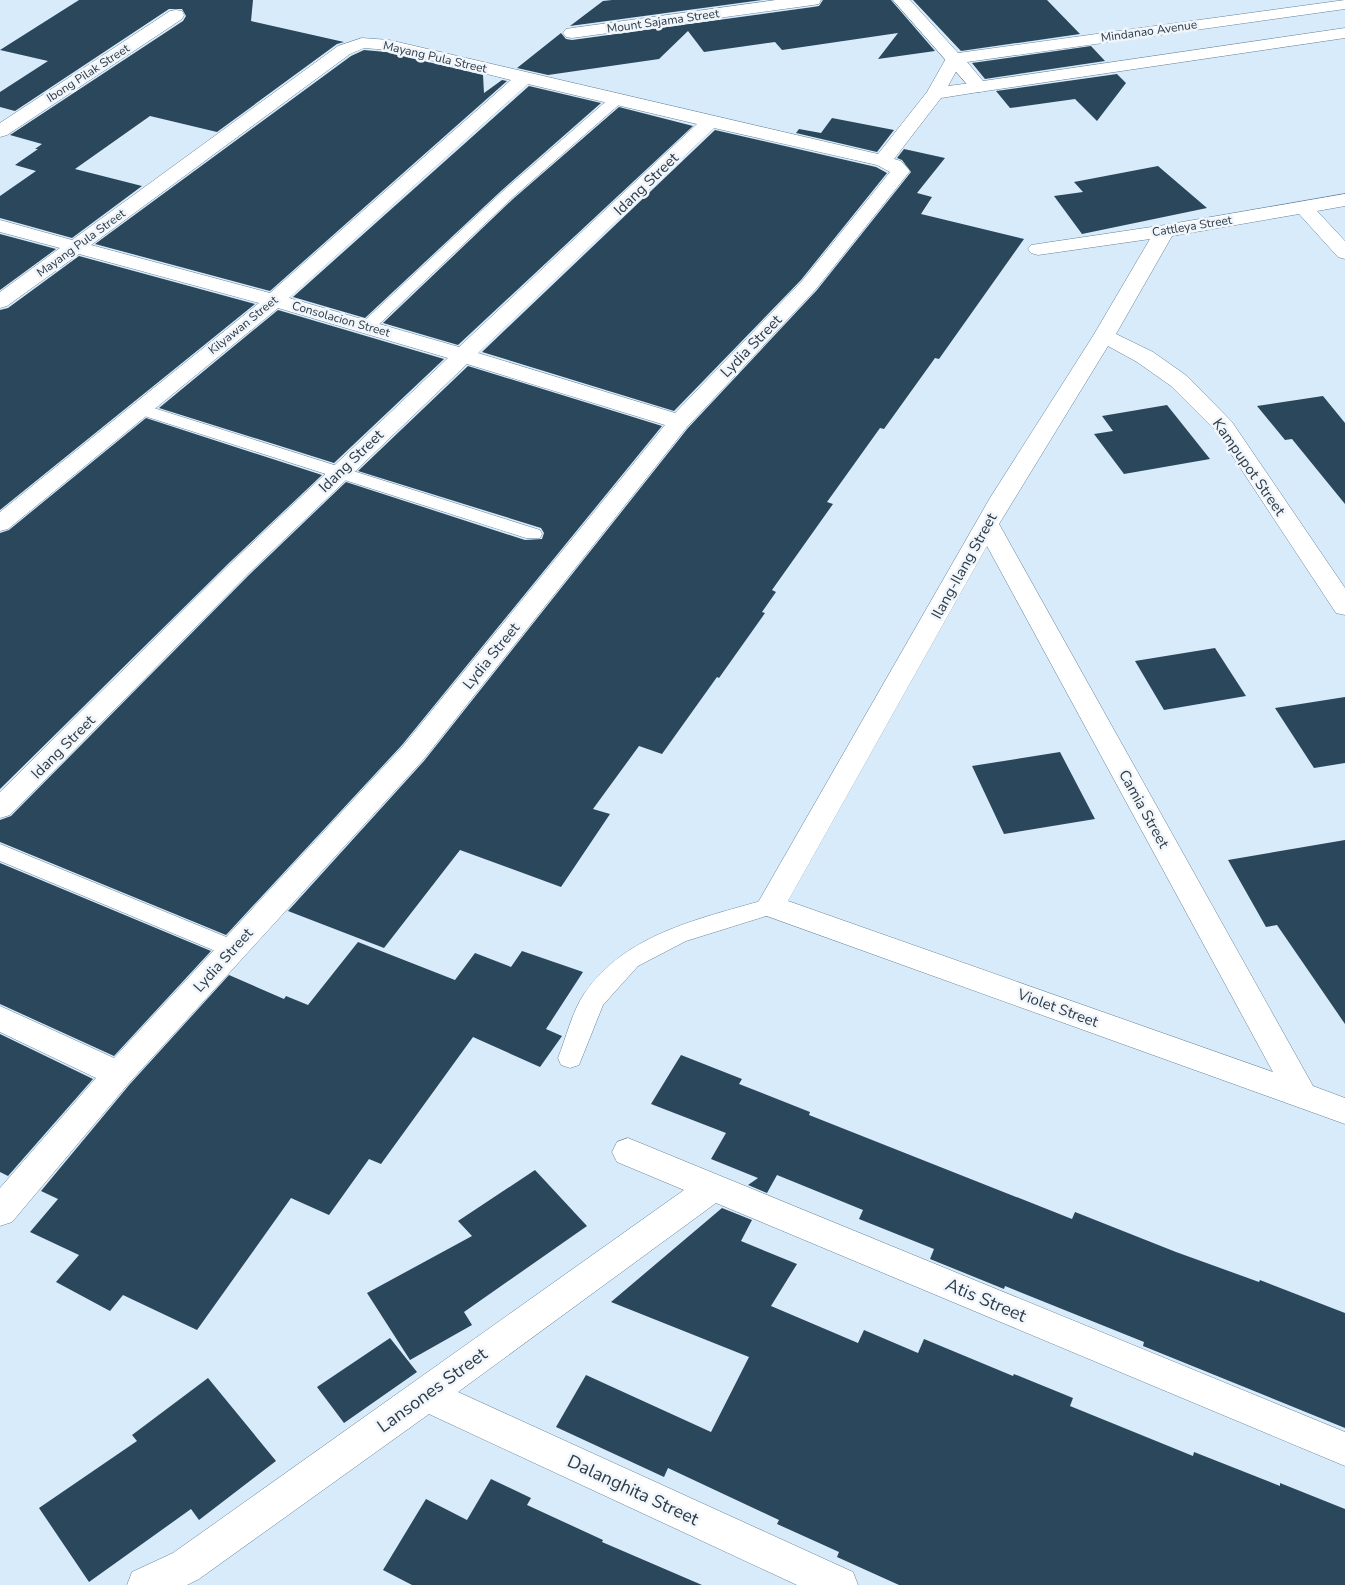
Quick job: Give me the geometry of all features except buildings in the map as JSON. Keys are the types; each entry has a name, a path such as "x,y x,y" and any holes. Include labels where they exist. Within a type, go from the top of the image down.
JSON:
{"street":[{"name":"Mount Sajama Street","path":"572,33 813,0"},
{"path":"901,0 979,87"},
{"name":"Mindanao Avenue","path":"954,59 1345,4"},
{"name":"Ibong Pilak Street","path":"0,131 176,15"},
{"path":"1138,33 1168,59"},
{"path":"935,93 1345,33"},
{"name":"Mayang Pula Street","path":"0,302 344,50 362,43 389,45 709,122 883,161"},
{"path":"1064,43 1092,70"},
{"path":"883,161 935,93 954,59"},
{"name":"Kilyawan Street","path":"0,524 275,300 524,78"},
{"name":"Idang Street","path":"0,808 69,742 339,472 462,355 595,233 709,122"},
{"name":"Lydia Street","path":"0,1212 118,1074 413,753 679,422 809,285 899,176 901,171 894,164 883,161"},
{"name":"Cattleya Street","path":"1038,249 1165,231 1345,200"},
{"path":"1303,207 1345,253"},
{"name":"Consolacion Street","path":"0,226 368,326 679,422"},
{"name":"Ilang-Ilang Street","path":"771,906 987,524 1104,336 1165,231"},
{"name":"Kampupot Street","path":"1104,336 1145,357 1179,381 1224,427 1345,607"},
{"name":"Camia Street","path":"987,524 1301,1094"},
{"name":"Violet Street","path":"771,906 1345,1111"},
{"path":"0,1018 118,1074"},
{"name":"Atis Street","path":"628,1152 1345,1449"},
{"name":"Lansones Street","path":"146,1585 186,1566 426,1395 713,1186"},
{"name":"Dalanghita Street","path":"426,1395 839,1585"}],"lane":[{"path":"368,326 507,195 616,100"},
{"path":"141,409 532,534"},
{"path":"0,852 233,950"},
{"path":"570,1058 594,1000 630,960 678,935 771,906"}]}
